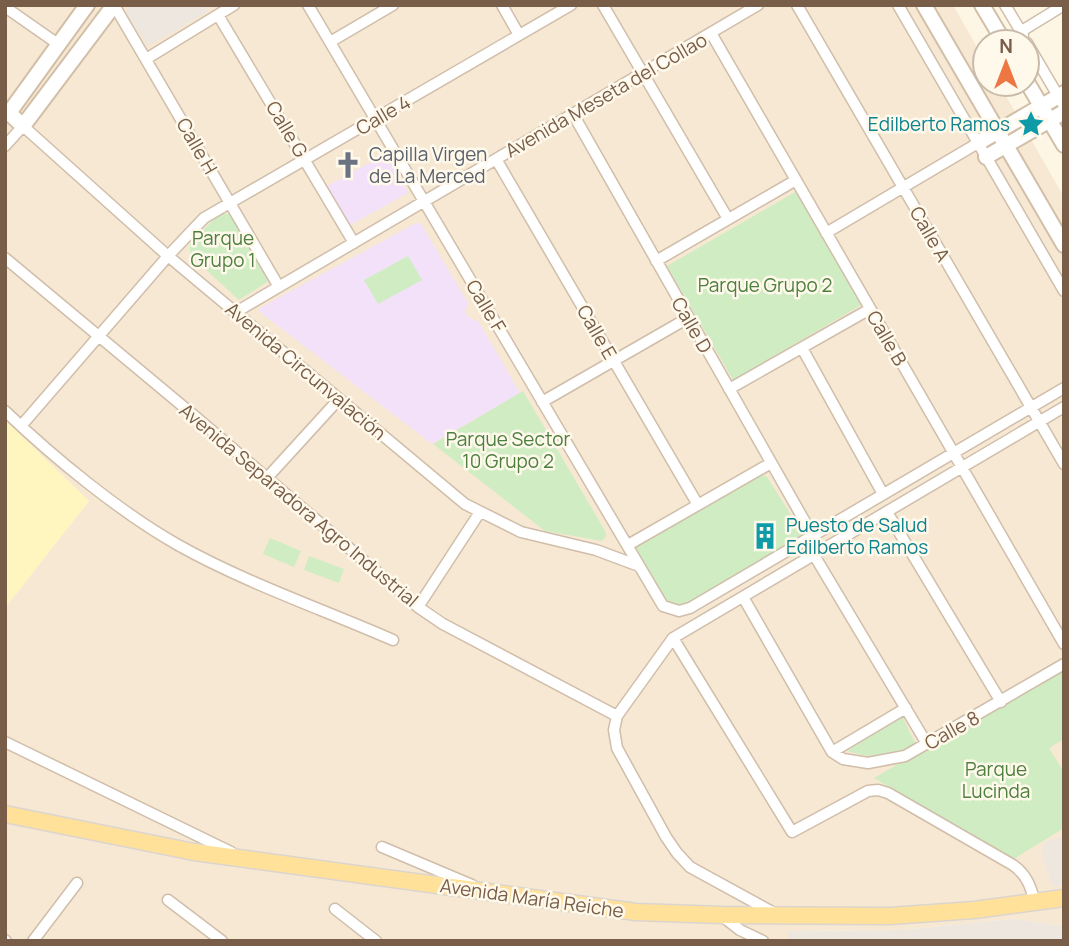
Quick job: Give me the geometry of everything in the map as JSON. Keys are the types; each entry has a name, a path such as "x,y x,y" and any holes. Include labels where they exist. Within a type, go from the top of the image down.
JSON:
{"main road":[{"name":"Avenida María Reiche","path":"5,814 194,852 636,912 890,916 974,910 1064,898"}],"street":[{"path":"7,111 87,5"},
{"path":"5,146 114,5"},
{"name":"Calle H","path":"114,5 279,287"},
{"path":"146,59 234,5"},
{"name":"Calle F","path":"308,5 663,606 679,611 690,608 813,536"},
{"path":"330,42 393,5"},
{"path":"502,5 519,35"},
{"name":"Calle 4","path":"21,426 189,232 229,202 571,5"},
{"path":"603,5 728,219"},
{"name":"Avenida Meseta del Collao","path":"236,312 758,5"},
{"name":"Calle A","path":"797,5 1064,464"},
{"path":"898,5 1064,291"},
{"path":"924,5 1064,245"},
{"path":"982,5 996,28"},
{"path":"1004,5 1018,28"},
{"path":"1027,28 1064,5"},
{"path":"5,7 58,44"},
{"name":"Calle G","path":"218,15 354,243"},
{"name":"Calle B","path":"711,33 1064,644"},
{"path":"826,233 997,131 1041,106 1062,98 1041,64"},
{"path":"1036,98 1064,145"},
{"name":"Avenida Circunvalación","path":"7,111 167,256 465,504 521,531 596,550 640,566"},
{"path":"986,157 1064,113"},
{"name":"Calle D","path":"573,114 813,536"},
{"name":"Calle E","path":"496,159 698,505"},
{"path":"656,261 796,180"},
{"name":"Avenida Separadora Agro Industrial","path":"5,258 418,607 443,624 617,716"},
{"path":"729,390 870,309"},
{"path":"542,402 688,318"},
{"path":"802,348 883,494"},
{"path":"813,536 1064,388"},
{"path":"266,479 339,398"},
{"path":"778,915 690,867 677,853 617,748 614,730 617,716 673,638 1064,407"},
{"path":"5,411 67,466 177,544 218,566 393,640"},
{"path":"628,545 771,463"},
{"path":"418,607 480,512"},
{"path":"887,512 1001,702"},
{"path":"814,555 927,744"},
{"path":"743,597 832,752 906,708"},
{"path":"673,638 792,832 867,791 878,790 888,793 1023,872 1035,903"},
{"name":"Calle 8","path":"832,752 843,759 868,763 905,756 1064,664"},
{"path":"5,742 245,859"},
{"path":"382,847 489,892"},
{"path":"33,941 77,883"},
{"path":"169,900 222,941"},
{"path":"335,909 376,941"},
{"path":"722,915 740,930 763,941"}],"shaded area":[{"path":"5,5 953,5 971,36 971,98 1007,98 1064,197 1064,926 1012,919 904,930 788,931 788,941 5,941 5,608 89,501 5,420"},
{"path":"131,5 204,5 208,12 148,46 126,12"},
{"path":"386,154 408,193 350,225 327,186"},
{"path":"416,223 421,224 468,303 465,312 469,318 478,321 520,393 432,444 260,312 260,308"},
{"path":"1064,836 1064,885 1053,887 1042,856 1045,842"},
{"path":"1012,919 1064,926 1064,941 788,941 787,931 904,930"}],"green space":[{"name":"Parque Grupo 2","path":"797,191 863,304 733,380 667,266"},
{"name":"Parque Grupo 1","path":"231,214 272,279 239,300 190,255 190,244 217,216"},
{"path":"408,256 422,280 378,304 364,280"},
{"name":"Parque Sector 10 Grupo 2","path":"523,391 605,531 606,536 602,541 545,531 433,444"},
{"path":"760,474 767,477 803,534 693,602 679,605 665,601 634,547"},
{"path":"270,538 301,551 294,567 263,554"},
{"path":"309,556 344,569 339,583 304,570"},
{"name":"Parque Lucinda","path":"1064,669 1064,739 1049,748 1064,772 1064,828 1012,860 874,778"},
{"path":"902,716 915,743 899,752 882,756 847,751"}],"sand":[{"path":"5,420 89,501 5,608"}],"place":[{"name":"Edilberto Ramos","path":"1031,124"},
{"name":"Capilla Virgen de La Merced","path":"348,165"},
{"name":"Puesto de Salud Edilberto Ramos","path":"765,536"}]}
